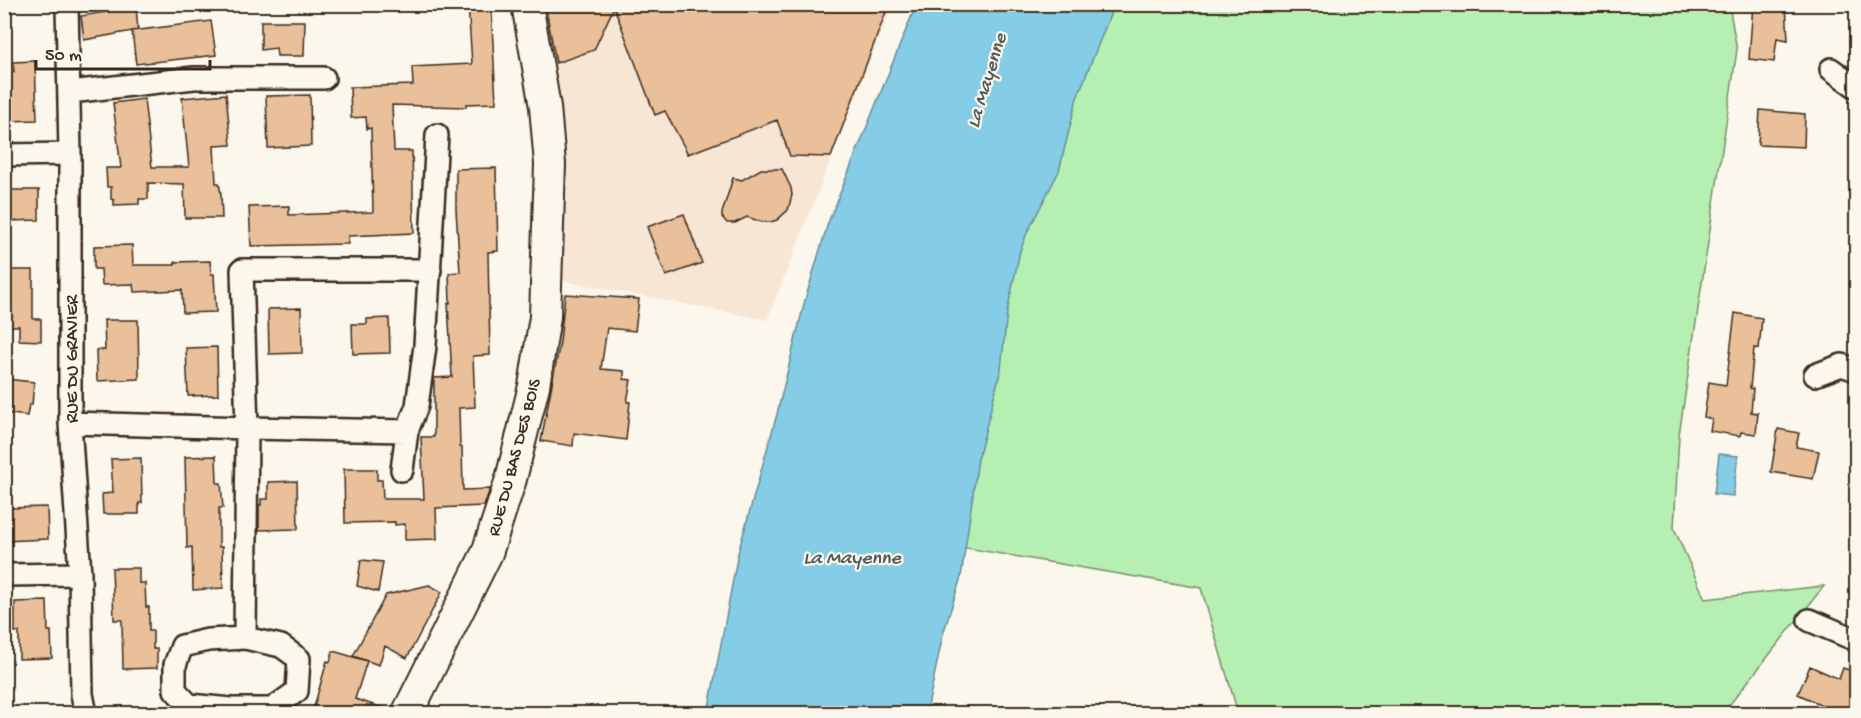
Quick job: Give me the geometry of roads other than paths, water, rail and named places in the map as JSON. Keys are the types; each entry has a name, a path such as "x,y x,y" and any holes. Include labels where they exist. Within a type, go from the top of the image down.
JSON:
{"street":[{"name":"RUE DU GRAVIER","path":"67,4 70,92 70,423 80,574 82,694 86,714"},
{"name":"RUE DU BAS DES BOIS","path":"407,714 477,576 486,553 511,479 534,386 545,317 550,164 545,107 527,4"},
{"path":"1831,69 1857,87"},
{"path":"70,92 194,78 324,78"},
{"path":"402,470 407,431 417,406 425,345 437,135"},
{"path":"4,155 70,154"},
{"path":"245,638 246,428 242,270 430,270"},
{"path":"1815,375 1842,365 1857,370"},
{"path":"70,423 407,431"},
{"path":"4,575 80,574"},
{"path":"1809,620 1857,640"},
{"path":"245,638 281,646 299,659 297,691 272,709 231,709 189,705 175,690 175,665 182,646 208,640 245,638"}],"water":[{"name":"La Mayenne","path":"916,5 1114,5 1077,98 1059,171 1020,251 1007,312 1001,369 978,459 961,577 943,634 927,711 926,714 708,713 738,553 777,414 805,300 828,223"},
{"path":"1719,454 1738,456 1733,496 1714,494"}]}
